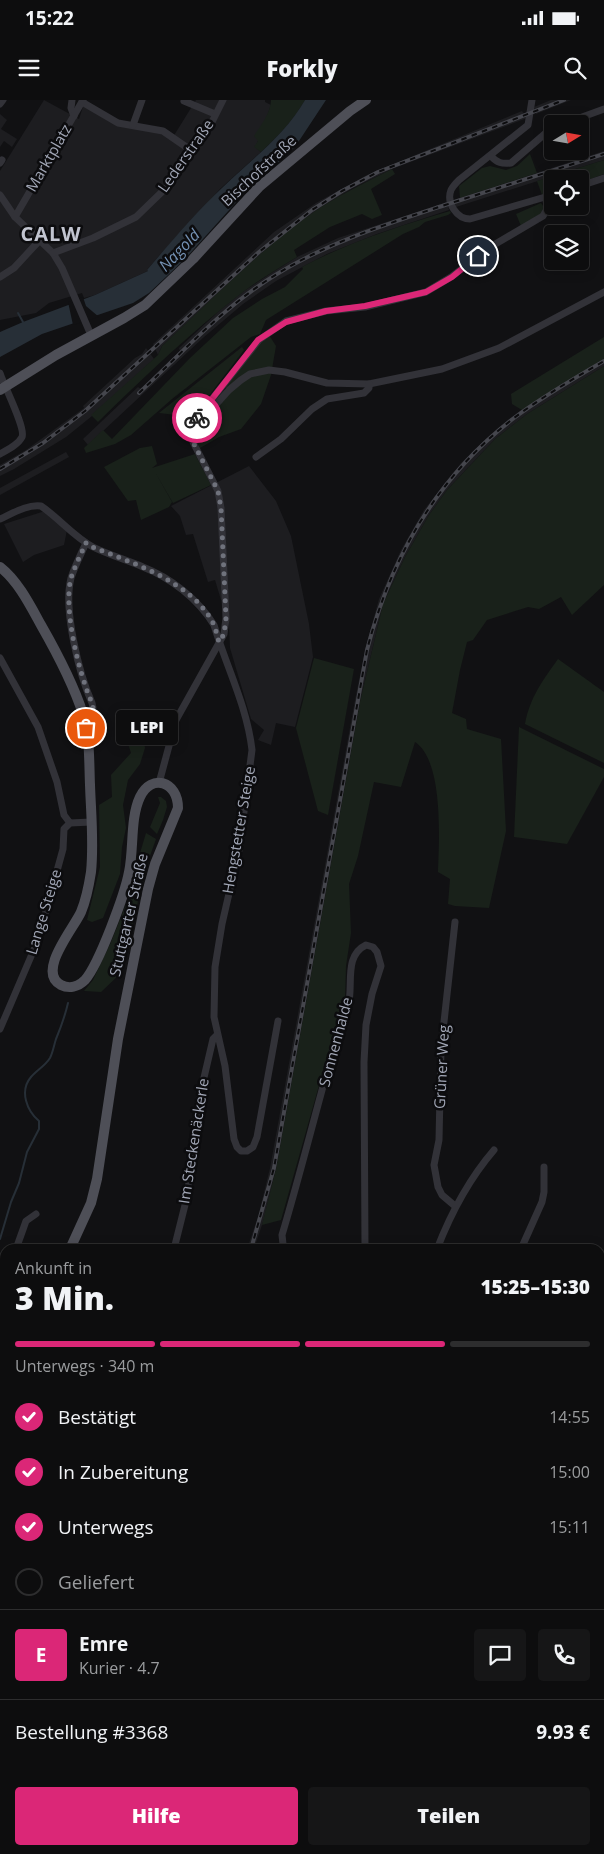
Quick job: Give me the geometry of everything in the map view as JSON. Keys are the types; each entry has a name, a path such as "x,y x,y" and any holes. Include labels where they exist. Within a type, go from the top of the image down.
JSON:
{"main road":[{"name":"Bischofstraße","path":"2,389 145,305 193,259 259,187 350,111 366,100"},
{"name":"Stuttgarter Straße","path":"0,566 15,583 39,622 74,691 83,714 88,742 92,854 86,896 74,926 53,962 52,972 58,982 75,987 84,981 92,969 125,889 135,821 140,798 145,790 159,783 167,784 176,794 178,808 155,864 144,907 118,1039 97,1179 91,1203 72,1244"}],"street":[{"path":"0,104 3,100"},
{"path":"72,100 71,108 74,116"},
{"path":"133,126 142,100"},
{"name":"Lederstraße","path":"53,253 94,238 134,218 168,186 223,100"},
{"path":"532,100 528,126 459,180 452,188 451,201 455,212 460,217 474,218 544,197"},
{"path":"83,101 118,123 163,131 192,150"},
{"name":"Marktplatz","path":"15,216 83,101"},
{"name":"Lederstraße","path":"184,101 215,114"},
{"path":"588,115 604,109"},
{"path":"491,156 496,162 503,164 511,163 544,135"},
{"path":"589,183 604,178"},
{"path":"0,195 15,216 53,253 75,296 91,335"},
{"path":"159,783 176,720 224,634 226,618 221,508 218,491 193,442 192,436 196,419 258,340 286,322 300,316 394,301 438,287 492,246 544,214"},
{"path":"0,278 14,268 39,241"},
{"path":"192,436 205,417 229,390 250,374 269,370 285,372 327,383 369,384 442,369 480,356 540,328 604,292"},
{"path":"0,373 2,389 17,413 23,432 22,437 17,442 0,454"},
{"path":"256,457 281,439 312,410 327,399 364,393 369,388 369,384"},
{"name":"Hengstetter Steige","path":"0,518 27,508 41,506 92,547 146,568 186,593 206,612 214,625 242,705 252,750 239,850 222,924 215,966 214,1017 225,1066 234,1139 241,1151 247,1151 253,1147 257,1136 278,1021"},
{"path":"83,714 90,712 93,708 80,668 69,595 71,579 86,543"},
{"path":"1,664 38,727 61,796 64,815 70,823 91,822"},
{"name":"Lange Steige","path":"0,1029 38,940 61,856 64,829 70,823"},
{"name":"Grüner Weg","path":"455,922 441,1049 439,1140 434,1165 438,1187 442,1194 455,1206"},
{"name":"Sonnenhalde","path":"284,1244 282,1235 305,1159 333,1051 349,1004 350,967 354,954 358,949 366,945 373,947 378,952 380,966 366,1025 364,1062 365,1244"},
{"name":"Im Steckenäckerle","path":"175,1244 186,1201 203,1078 213,1039 217,1035"},
{"path":"439,1244 455,1206 494,1150"},
{"path":"523,1244 542,1202 544,1168"},
{"path":"18,1244 26,1221 36,1214"}],"shaded area":[{"path":"44,100 79,119 85,101 117,119 173,137 196,100 265,100 265,102 271,105 255,147 261,152 221,188 158,257 148,271 95,295 84,298 82,293 49,303 36,313 0,320 0,171"},
{"path":"271,100 305,100 285,128 261,152 254,147 258,141 254,136 267,114"},
{"path":"551,100 571,100 536,114 534,107"},
{"path":"522,111 527,118 392,169 353,188 320,208 272,245 162,346 158,355 153,344 274,232 316,203 367,175"},
{"path":"0,114 7,120 1,129 17,139 12,147 4,141 0,147"},
{"path":"604,151 604,160 573,170 546,170 576,160 589,160 589,156"},
{"path":"530,154 537,173 460,198 459,186 482,168 490,166 506,170 517,166"},
{"path":"604,160 604,174 589,180 589,170 572,170"},
{"path":"392,169 395,174 371,189 382,215 372,219 362,214 330,227 294,250 297,257 249,287 205,322 98,422 91,415 158,355 162,346 279,238 321,207"},
{"path":"544,171 544,179 456,207 454,200"},
{"path":"544,179 544,194 542,195 537,181"},
{"path":"447,202 449,210 377,234 327,254 276,281 243,304 204,337 88,445 83,439 138,387 141,389 180,351 179,348 220,310 273,272 297,257 338,238"},
{"path":"541,203 544,207 541,214 521,226 516,214"},
{"path":"450,211 451,213 448,215 425,222 419,227 403,234 266,320 260,334 251,337 172,399 131,435 115,444 86,453 84,448 103,430 112,439 190,358 233,318 285,287 303,269 302,267 374,235"},
{"path":"269,335 276,346 271,375 261,404 241,429 219,437 200,448 194,436 231,392 225,387 258,343"},
{"path":"604,337 604,359 522,410 512,404 511,394"},
{"path":"242,347 244,350 188,423 184,416 159,413"},
{"path":"146,348 154,359 92,416 66,437 0,476 0,465 26,450 84,408 83,406 135,358 142,354"},
{"path":"604,359 604,366 527,414 495,439 447,490 429,515 405,557 383,604 360,702 276,1169 264,1219 256,1244 249,1244 258,1217 270,1168 355,700 366,646 379,599 401,550 424,510 461,463 522,410"},
{"path":"604,366 604,585 572,615 561,597 539,609 528,607 487,620 473,640 467,642 460,670 452,713 466,719 467,729 501,739 506,831 489,908 448,904 450,879 438,872 439,822 435,783 431,766 424,752 415,742 401,787 374,782 358,856 349,884 351,933 346,966 345,1002 329,1050 281,1220 262,1225 276,1169 360,702 383,604 405,557 429,515 447,490 495,439 527,414"},
{"path":"152,446 157,464 152,468 195,454 211,485 173,503 155,472 172,502 169,507 141,520 136,500 128,501 104,467 140,448"},
{"path":"66,452 69,457 0,495 0,488"},
{"path":"249,466 276,501 291,536 309,624 313,657 295,727 276,723 271,745 258,740 264,730 251,719 230,648 228,600 221,600 215,580 208,582 193,534 186,535 180,516 171,506"},
{"path":"45,511 67,530 64,545 34,555 23,562 4,524"},
{"path":"314,658 354,669 328,815 318,811 296,728"},
{"path":"558,659 604,692 604,763 525,724 534,697"},
{"path":"140,710 145,748 140,764 128,780 123,805 126,828 122,847 120,874 103,918 92,922 87,920 100,867 99,805 112,797 111,775 131,753 122,725"},
{"path":"519,727 604,769 604,777 567,844 514,837"},
{"path":"158,797 166,801 167,807 157,834 150,827 160,803"},
{"path":"146,833 156,839 145,870 122,972 101,992 84,991 93,980 111,942 133,887"}],"water":[{"name":"Nagold","path":"305,100 326,100 295,147 248,189 185,259 149,293 133,303 42,334 0,357 0,332 95,295 148,271 156,259 203,207 278,136"}],"pier":[{"path":"83,297 86,306 99,317 73,325 68,302"}],"waterway":[{"path":"18,313 23,322"},
{"path":"0,1239 19,1183 27,1152 39,1129 39,1121 31,1112 26,1100 27,1082 50,1058 68,1003"}],"railway":[{"path":"0,469 43,443 85,411 259,252 312,210 378,172 564,100"},
{"path":"139,393 239,300 277,274 317,252 380,227 604,154"},
{"path":"252,1244 274,1168 367,650 389,583 421,521 440,493 462,466 514,418 569,381 604,361"}],"way so far":[{"path":"86,728 83,714 90,712 93,708 80,668 69,595 71,579 86,543 146,568 173,584 186,593 206,612 214,625 219,642 224,634 226,618 221,508 218,491 193,442 192,436 197,418"}],"place":[{"name":"LEPI","path":"86,728"}],"district":[{"name":"CALW","path":"51,234"}],"route":[{"path":"197,418 258,340 286,322 300,316 394,301 426,292 438,287 478,256"}]}
